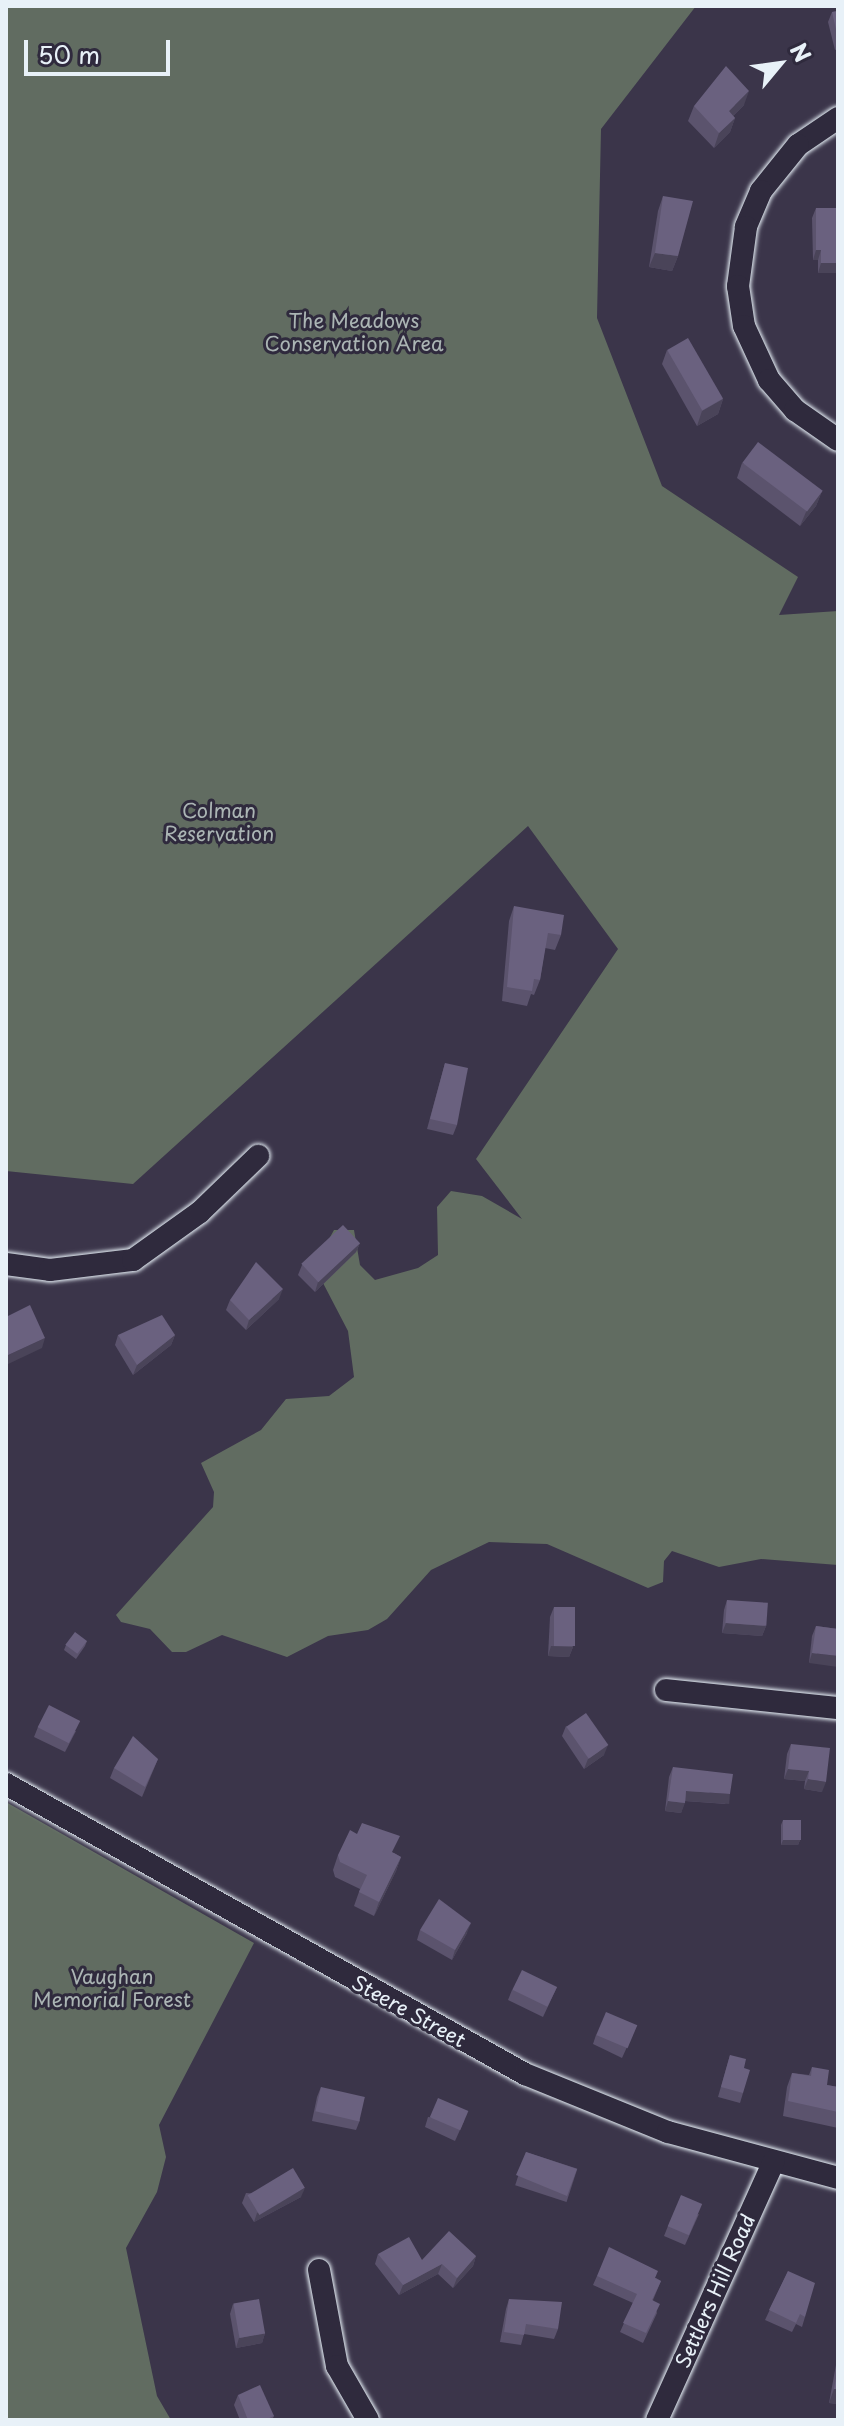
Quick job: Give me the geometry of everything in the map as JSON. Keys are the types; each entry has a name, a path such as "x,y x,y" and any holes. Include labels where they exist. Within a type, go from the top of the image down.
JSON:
{"street":[{"path":"838,118 798,145 772,174 746,227 738,277 744,326 764,372 795,410 838,440"},
{"path":"6,1264 50,1270 133,1260 200,1212 258,1156"},
{"path":"666,1690 838,1708"},
{"name":"Steere Street","path":"6,1784 525,2074 668,2132 838,2178"},
{"name":"Settlers Hill Road","path":"657,2420 774,2161"},
{"path":"319,2270 337,2366 368,2420"}],"green space":[{"name":"The Meadows Conservation Area","path":"6,6 696,6 601,129 597,318 662,486 798,577 779,615 838,611 838,1565 761,1559 719,1567 672,1551 664,1561 663,1582 648,1588 547,1544 489,1542 431,1570 387,1619 368,1630 328,1636 287,1657 222,1635 186,1652 172,1652 150,1629 121,1622 116,1615 213,1507 214,1492 201,1463 261,1430 286,1399 329,1396 354,1377 348,1331 323,1283 323,1250 334,1230 354,1230 360,1265 375,1280 418,1268 438,1255 437,1207 451,1191 482,1196 522,1219 476,1159 618,949 528,826 133,1184 6,1171"},
{"name":"Vaughan Memorial Forest","path":"6,1802 254,1943 159,2125 166,2157 157,2192 126,2248 157,2396 171,2420 6,2420"}],"building":[{"path":"838,11 838,38 832,12"},
{"path":"726,66 749,91 729,111 735,118 719,133 694,106"},
{"path":"663,196 693,201 678,256 655,253"},
{"path":"816,208 838,208 838,263 821,263 821,250 816,250"},
{"path":"688,338 723,399 702,411 667,350"},
{"path":"758,442 823,491 807,512 742,463"},
{"path":"514,906 564,915 561,935 548,933 540,980 534,979 532,991 507,987"},
{"path":"445,1063 468,1068 457,1125 430,1119"},
{"path":"343,1225 360,1243 318,1282 301,1264"},
{"path":"256,1262 283,1289 249,1320 230,1300"},
{"path":"30,1305 45,1338 6,1356 6,1317"},
{"path":"162,1315 175,1335 137,1365 118,1335"},
{"path":"727,1600 768,1603 766,1626 725,1623"},
{"path":"554,1607 575,1607 575,1646 554,1646"},
{"path":"816,1626 838,1629 838,1656 812,1653"},
{"path":"75,1632 87,1641 77,1654 65,1645"},
{"path":"49,1705 80,1721 69,1743 38,1727"},
{"path":"586,1713 608,1745 589,1759 566,1727"},
{"path":"133,1736 158,1759 145,1787 114,1768"},
{"path":"791,1744 830,1748 826,1782 808,1779 809,1771 788,1769"},
{"path":"673,1767 733,1774 730,1794 686,1791 685,1803 668,1801"},
{"path":"783,1820 801,1820 801,1840 783,1840"},
{"path":"362,1823 400,1836 392,1852 401,1857 379,1902 359,1892 367,1875 340,1862 338,1855 350,1830 357,1834"},
{"path":"439,1899 471,1923 455,1950 420,1930"},
{"path":"522,1970 557,1987 547,2007 512,1990"},
{"path":"606,2012 637,2025 628,2048 596,2035"},
{"path":"730,2055 746,2059 744,2068 750,2070 743,2093 721,2087"},
{"path":"812,2067 829,2070 827,2085 838,2087 838,2112 788,2101 792,2073 811,2076"},
{"path":"321,2087 365,2097 359,2121 315,2111"},
{"path":"438,2098 468,2111 460,2130 430,2117"},
{"path":"526,2152 577,2169 567,2196 516,2175"},
{"path":"293,2168 305,2188 259,2215 248,2195"},
{"path":"681,2195 702,2204 689,2235 668,2226"},
{"path":"449,2231 476,2256 457,2278 442,2264 403,2285 378,2254 409,2237 422,2260"},
{"path":"609,2247 658,2271 655,2278 661,2281 652,2300 660,2304 646,2333 623,2323 637,2294 597,2276"},
{"path":"788,2271 815,2283 805,2317 800,2314 796,2323 769,2310"},
{"path":"259,2299 265,2333 239,2338 233,2304"},
{"path":"509,2299 562,2302 558,2329 526,2324 524,2335 504,2332"},
{"path":"838,2368 838,2389 834,2389"},
{"path":"260,2385 274,2416 265,2420 248,2420 238,2395"}],"park label":[{"name":"Colman Reservation","path":"219,822"}]}
